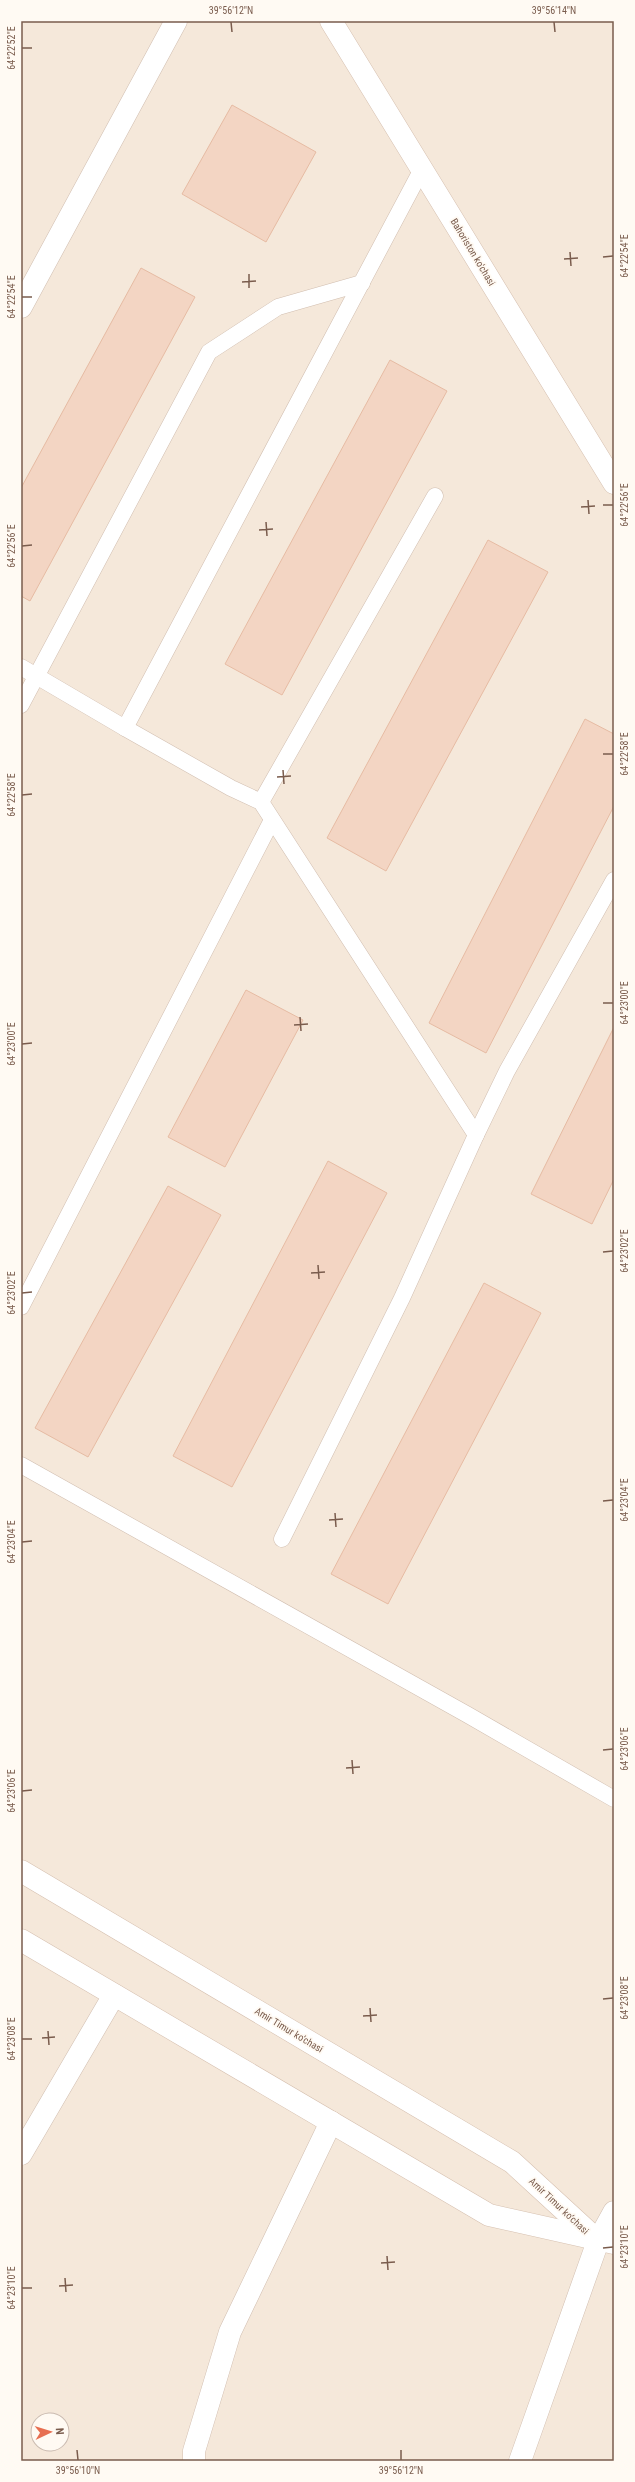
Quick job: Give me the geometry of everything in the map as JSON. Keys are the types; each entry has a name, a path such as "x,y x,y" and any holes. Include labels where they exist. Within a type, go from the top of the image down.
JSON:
{"street":[{"path":"21,307 176,21"},
{"name":"Bahoriston ko‘chasi","path":"331,21 614,483"},
{"name":"Amir Timur ko‘chasi","path":"21,1871 512,2162 606,2242"},
{"name":"Amir Timur ko‘chasi","path":"21,1940 489,2215 606,2242"},
{"path":"21,2154 114,1995"},
{"path":"194,2461 194,2451 230,2332 331,2122"},
{"path":"520,2461 606,2242 614,2212"}],"lane":[{"path":"125,728 422,170"},
{"path":"21,705 38,676 209,352 278,307 362,283"},
{"path":"261,802 435,496"},
{"path":"21,667 230,788 261,802 476,1135"},
{"path":"21,1307 272,820"},
{"path":"282,1539 402,1298 476,1135 508,1071 614,880"},
{"path":"21,1465 468,1715 614,1799"}],"shaded area":[{"path":"21,21 614,21 614,2461 21,2461"}],"building":[{"path":"232,105 316,152 266,242 182,194"},
{"path":"141,268 195,297 30,601 21,596 21,488"},
{"path":"390,360 447,391 282,695 225,664"},
{"path":"488,540 548,572 386,871 327,838"},
{"path":"585,719 614,734 614,806 486,1053 429,1023"},
{"path":"246,990 303,1020 225,1167 168,1137"},
{"path":"614,1027 614,1179 592,1224 531,1194"},
{"path":"328,1161 387,1193 232,1487 173,1456"},
{"path":"168,1186 221,1215 88,1457 35,1428"},
{"path":"484,1283 541,1313 388,1604 331,1574"}]}
